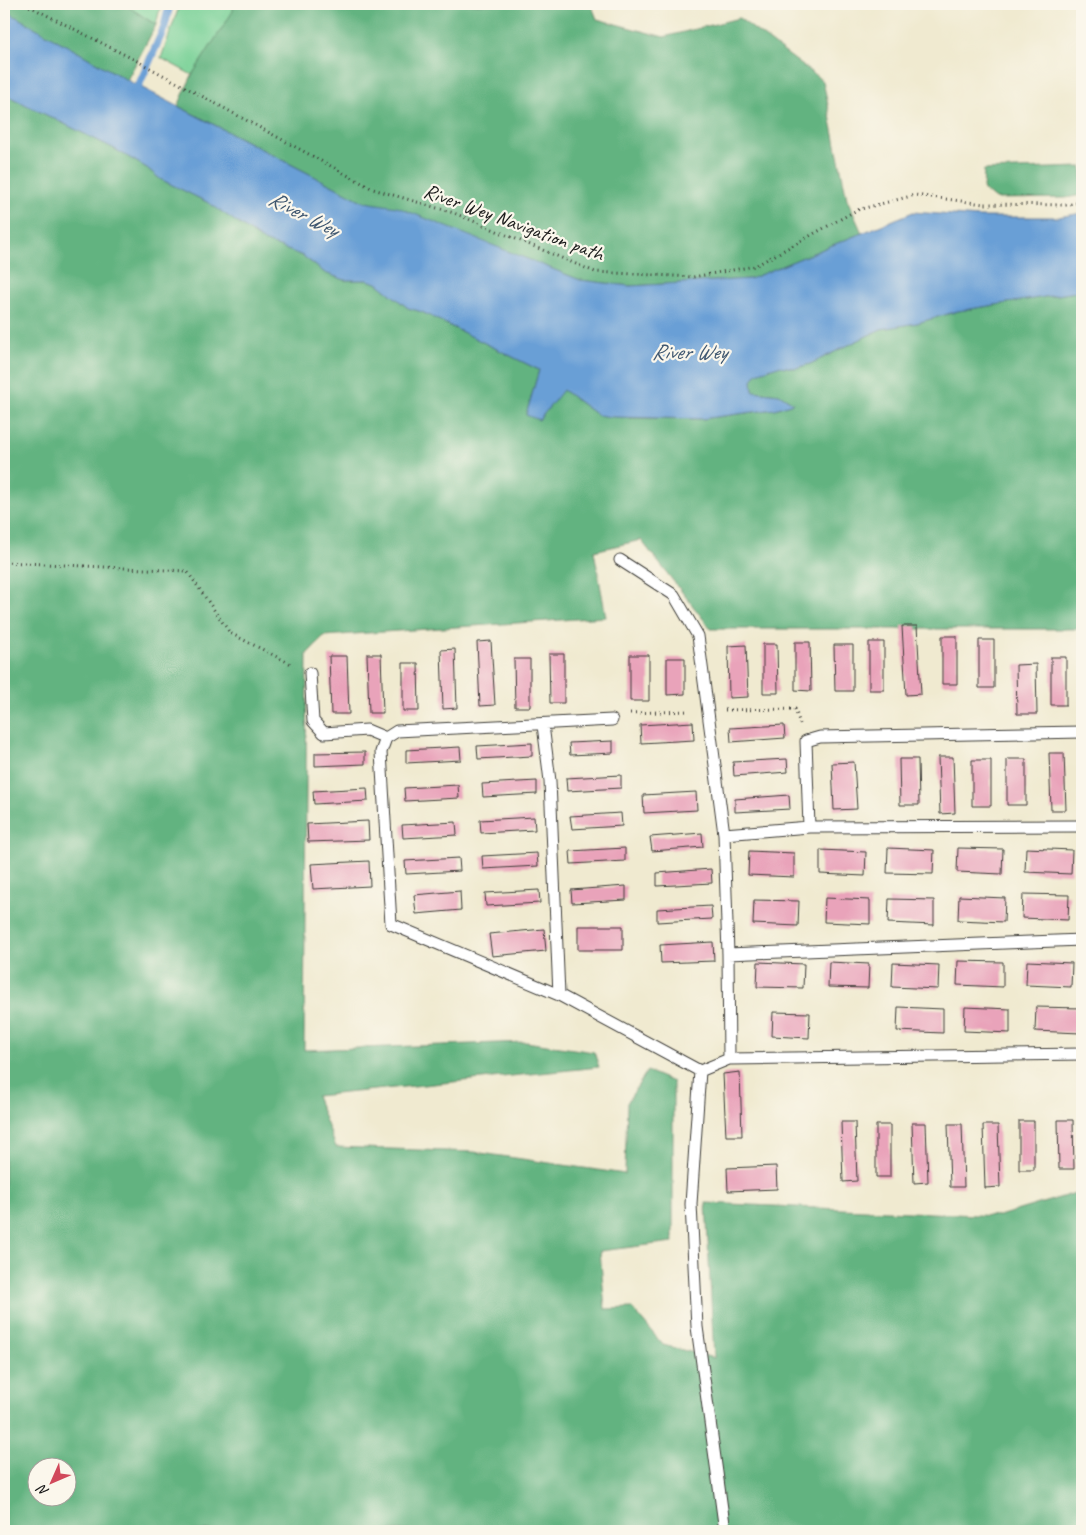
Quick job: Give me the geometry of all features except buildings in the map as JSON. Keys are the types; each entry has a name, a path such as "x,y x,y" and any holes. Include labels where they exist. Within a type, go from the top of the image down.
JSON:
{"lane":[{"path":"620,560 674,595 698,636 706,710 724,834 729,1059"},
{"path":"310,673 313,721 324,733 367,730 386,738"},
{"path":"612,720 397,731 386,738 381,752 391,924 559,995 700,1071"},
{"path":"543,725 550,781 559,995"},
{"path":"809,827 806,741 820,736 1082,732"},
{"path":"724,834 809,827 1082,826"},
{"path":"728,954 1082,940"},
{"path":"700,1071 729,1059 1082,1054"},
{"path":"700,1071 691,1204 697,1327 725,1531"}],"path":[{"name":"River Wey Navigation path","path":"24,4 139,62 373,189 454,213 596,272 693,277 754,266 857,210 915,195 984,204 1066,205 1082,202"},
{"path":"4,562 187,571 230,632 310,673"},
{"path":"612,720 619,714 706,710 795,709 806,741"}],"green space":[{"path":"4,4 124,4 156,25 127,80 4,10"},
{"path":"124,4 161,4 156,25"},
{"path":"180,4 233,4 234,11 192,75 161,58"},
{"path":"233,4 591,4 597,19 664,37 739,18 823,81 847,199 862,233 750,279 630,286 580,280 397,208 364,202 178,106 192,75 233,11"},
{"path":"4,94 113,148 147,168 160,179 209,203 264,241 303,256 325,273 345,280 367,280 377,283 408,308 422,312 539,370 526,415 563,390 597,415 629,418 702,419 775,409 793,403 779,394 753,391 752,380 756,373 778,366 796,368 810,364 881,329 917,323 958,311 1082,291 1082,629 711,629 641,540 594,551 606,617 324,636 307,654 304,1050 526,1042 594,1052 599,1067 316,1096 336,1147 474,1152 625,1174 627,1103 647,1071 673,1082 673,1242 600,1251 605,1309 632,1308 663,1345 714,1358 706,1203 999,1216 1082,1191 1082,1531 4,1531"},
{"path":"1082,167 1082,195 1066,198 995,199 983,189 984,170"}],"water":[{"name":"River Wey","path":"4,10 127,80 364,202 397,207 580,280 630,286 750,279 913,212 979,217 1058,217 1082,213 1082,291 958,311 917,323 881,329 810,364 796,368 778,366 757,373 752,380 753,391 779,394 793,403 775,409 702,419 612,417 597,415 563,390 539,420 526,415 539,370 422,312 408,308 377,283 367,280 345,280 325,273 303,256 264,241 209,203 160,179 147,168 113,148 4,94"}],"waterway":[{"path":"135,94 164,28 170,4"}]}
